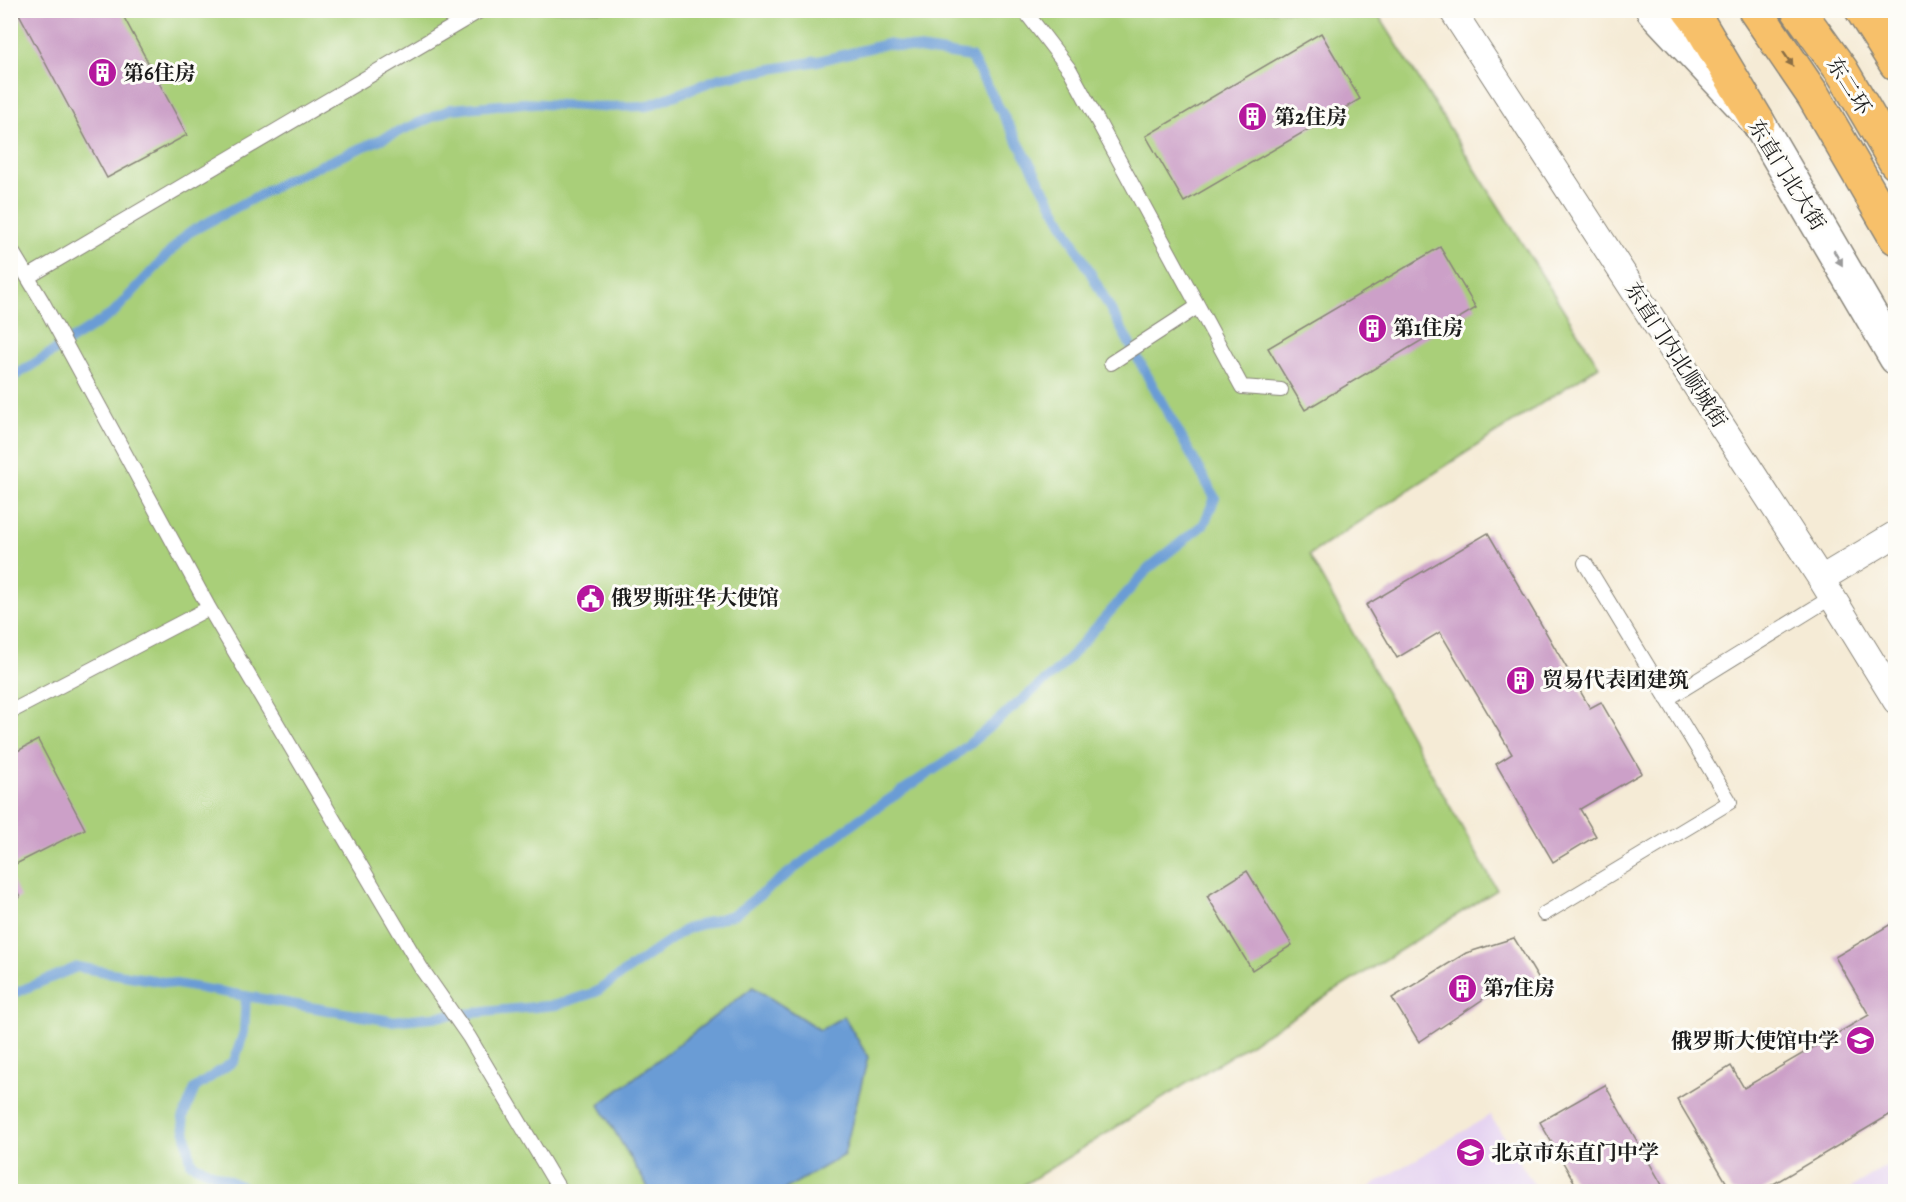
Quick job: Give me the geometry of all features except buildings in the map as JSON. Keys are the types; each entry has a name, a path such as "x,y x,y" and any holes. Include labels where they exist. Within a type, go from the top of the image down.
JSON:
{"highway":[{"path":"1689,10 1758,122"},
{"path":"1755,10 1813,95 1894,235"},
{"name":"东二环","path":"1798,10 1842,71 1896,163"},
{"path":"1862,10 1896,64"}],"street":[{"name":"东直门内北顺城街","path":"1452,10 1827,588 1896,701"},
{"name":"东直门北大街","path":"1653,10 1758,122 1896,358"},
{"path":"1827,588 1896,534"}],"lane":[{"path":"28,277 481,10"},
{"path":"1024,10 1070,70 1242,387 1281,390"},
{"path":"10,248 42,301 209,608 421,969 469,1037 561,1191"},
{"path":"1112,363 1197,307"},
{"path":"1544,914 1730,802 1585,563"},
{"path":"1667,699 1827,588"},
{"path":"10,712 209,608"}],"shaded area":[{"name":"北京市东直门中学","path":"1490,1115 1538,1191 1363,1191"},
{"path":"1895,1160 1895,1191 1846,1191"}],"green space":[{"path":"10,11 1376,11 1599,366 1309,555 1497,890 1014,1191 11,1191"}],"water":[{"path":"753,987 820,1030 844,1016 868,1057 844,1155 782,1191 650,1191 599,1105"}],"waterway":[{"path":"10,379 112,314 188,233 291,178 451,109 524,103 600,107 647,106 720,78 818,61 886,44 971,57 1215,498 1204,524 1149,568 1059,669 956,755 858,820 735,914 686,929 596,992 556,1005 391,1021 77,967 10,995"},
{"path":"246,996 244,1032 234,1061 195,1088 183,1118 191,1163 253,1192"}],"place":[{"name":"第6住房","path":"102,73"},
{"name":"第2住房","path":"1253,117"},
{"name":"第1住房","path":"1372,328"},
{"name":"俄罗斯驻华大使馆","path":"590,598"},
{"name":"贸易代表团建筑","path":"1521,680"},
{"name":"第7住房","path":"1462,988"},
{"name":"俄罗斯大使馆中学","path":"1860,1041"},
{"name":"北京市东直门中学","path":"1470,1153"}]}
